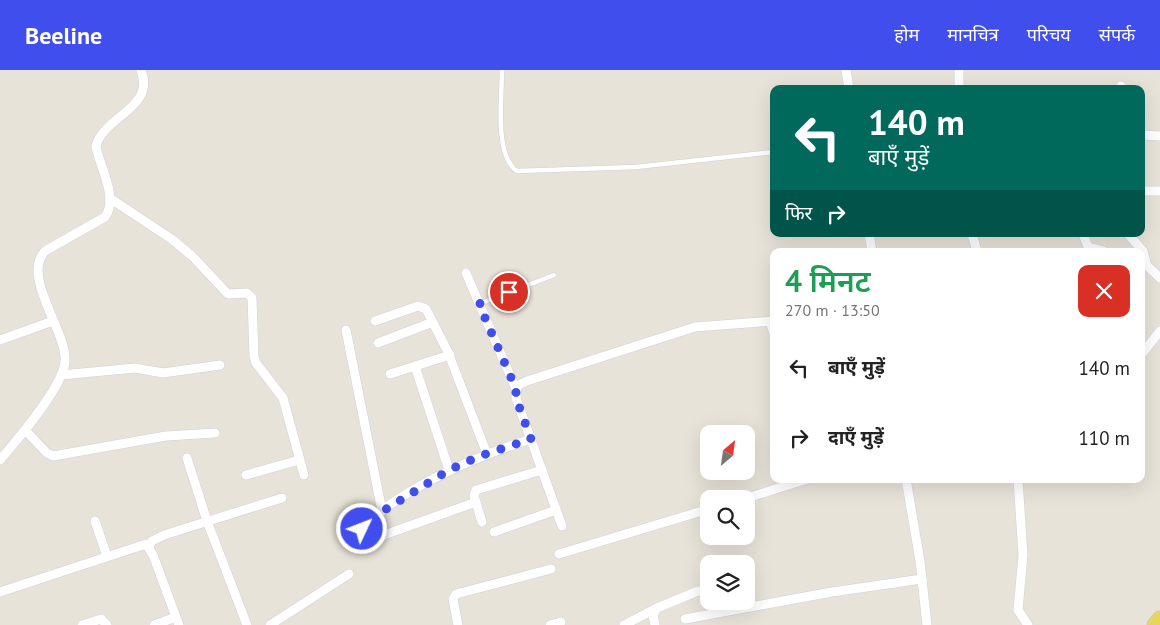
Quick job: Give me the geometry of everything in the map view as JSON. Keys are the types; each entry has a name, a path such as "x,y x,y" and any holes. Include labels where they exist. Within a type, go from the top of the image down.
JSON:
{"main road":[{"path":"1154,625 1160,618"}],"street":[{"path":"0,460 25,430 64,368 65,353 43,294 38,268 40,258 45,251 105,217 109,210 110,199 96,146 101,136 139,100 145,82 141,70"},
{"path":"846,70 848,85"},
{"path":"959,70 959,85"},
{"path":"1145,135 1160,136"},
{"path":"1145,192 1160,191"},
{"path":"110,199 173,240 192,256 228,294 246,293 252,298 254,356 256,363 283,398 304,476"},
{"path":"1084,237 1088,247 1092,248"},
{"path":"1131,237 1140,248"},
{"path":"1145,263 1160,278"},
{"path":"466,274 516,389 516,398 562,526"},
{"path":"375,321 422,306 426,309 450,355 486,454"},
{"path":"0,340 53,321"},
{"path":"516,389 528,381 671,333 719,324 770,321"},
{"path":"378,343 433,322"},
{"path":"346,330 382,511"},
{"path":"1145,350 1160,331"},
{"path":"390,374 450,355"},
{"path":"61,375 135,368 163,373 220,365"},
{"path":"415,366 449,470"},
{"path":"25,430 47,453 53,456 166,436 215,433"},
{"path":"476,502 370,540 364,540 362,536 362,526 382,511 449,470 486,454 531,439"},
{"path":"187,458 207,521 246,625"},
{"path":"246,475 299,460"},
{"path":"482,522 474,492 478,489 542,470"},
{"path":"755,496 795,483"},
{"path":"907,483 922,579 927,625"},
{"path":"1018,483 1023,555 1018,610 1028,625"},
{"path":"149,547 152,542 164,535 282,498"},
{"path":"494,532 556,510"},
{"path":"559,554 700,512"},
{"path":"95,521 107,556"},
{"path":"0,592 142,544 149,547 177,621 154,625"},
{"path":"458,625 453,599 456,594 552,569"},
{"path":"272,624 349,574"},
{"path":"685,619 832,592 922,579"},
{"path":"624,625 657,608 698,591"},
{"path":"655,625 653,614 657,608"},
{"path":"82,625 101,619 107,625"},
{"path":"550,625 561,622"}],"lane":[{"path":"502,70 502,144 508,163 517,171 636,168 770,152"},
{"path":"479,304 554,275"}],"route":[{"path":"362,529 362,526 367,521 418,487 449,470 480,456 531,439 516,398 516,389 479,304 509,292"}]}
